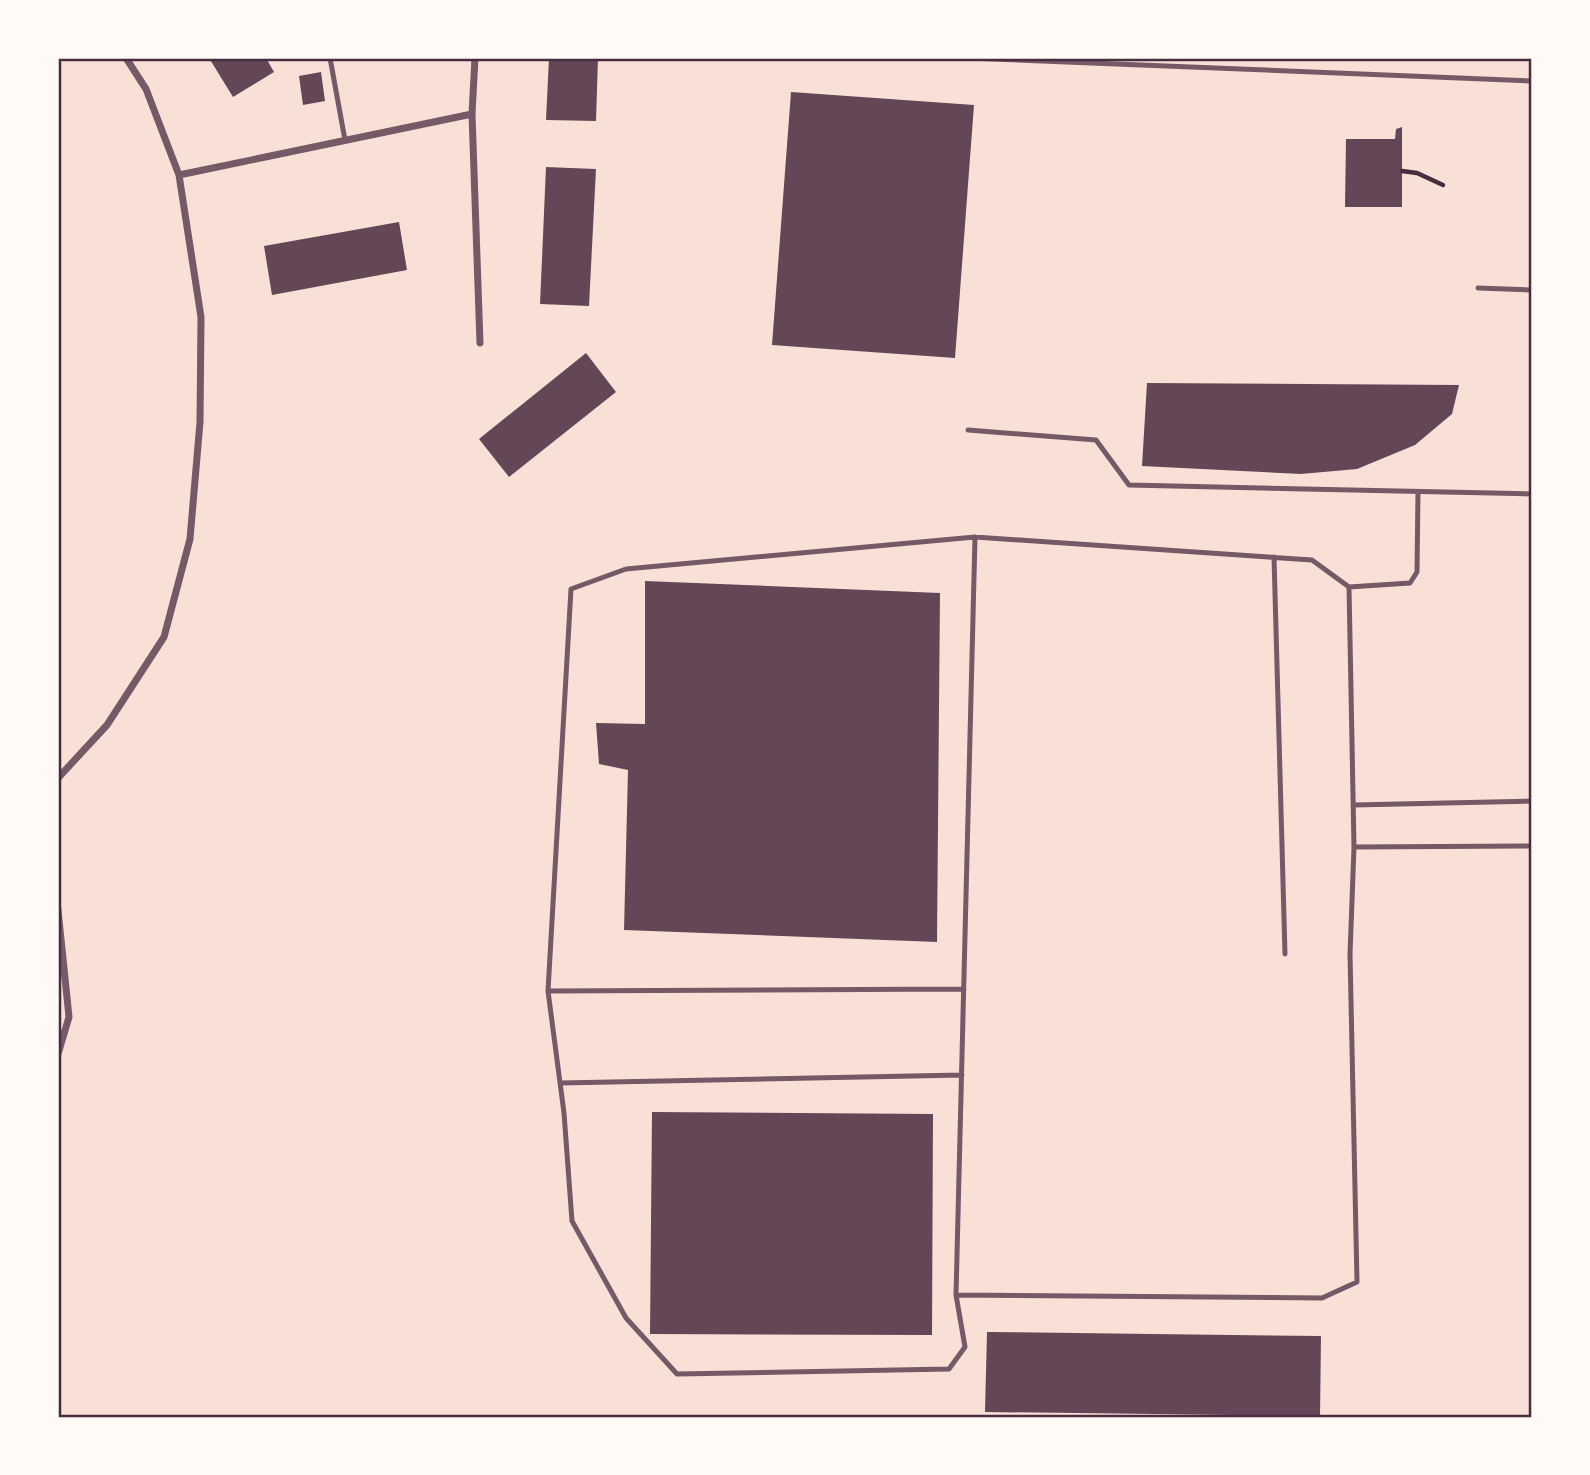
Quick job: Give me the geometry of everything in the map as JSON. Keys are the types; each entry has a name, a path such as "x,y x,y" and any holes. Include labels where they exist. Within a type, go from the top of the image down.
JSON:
{"street":[{"path":"58,778 107,725 164,637 190,539 200,422 201,317 179,175 146,89 126,58"},
{"path":"475,58 472,114 480,343"},
{"path":"179,175 472,114"},
{"path":"58,910 69,1017 58,1054"}],"lane":[{"path":"330,58 345,141"},
{"path":"970,58 1532,81"},
{"path":"1478,288 1532,290"},
{"path":"968,430 1096,440 1129,485 1532,494"},
{"path":"975,537 956,1295 965,1347 949,1369 677,1374 626,1318 572,1221 560,1083 548,991 571,589 626,569 975,537 1312,559 1349,587 1410,583 1417,572 1418,492"},
{"path":"1274,557 1285,954"},
{"path":"956,1295 1322,1298 1357,1282 1350,954 1354,805 1349,587"},
{"path":"1354,805 1532,802"},
{"path":"1354,846 1532,846"},
{"path":"548,991 964,989"},
{"path":"560,1083 962,1075"}],"path":[{"path":"1402,171 1417,173 1443,185"}],"building":[{"path":"209,58 266,58 274,72 233,97"},
{"path":"549,58 598,58 596,121 546,120"},
{"path":"321,72 325,101 303,105 299,76"},
{"path":"791,92 974,105 955,358 772,345"},
{"path":"1402,127 1402,207 1345,207 1346,139 1395,139 1396,129"},
{"path":"546,167 596,169 589,306 540,304"},
{"path":"399,222 407,270 272,295 264,246"},
{"path":"586,353 616,392 509,477 479,439"},
{"path":"1147,383 1459,385 1452,414 1415,445 1357,469 1301,474 1142,466"},
{"path":"645,581 940,593 937,942 624,930 628,770 599,764 596,723 645,724"},
{"path":"652,1112 933,1114 932,1335 650,1334"},
{"path":"987,1332 1321,1336 1320,1416 985,1412"}]}
